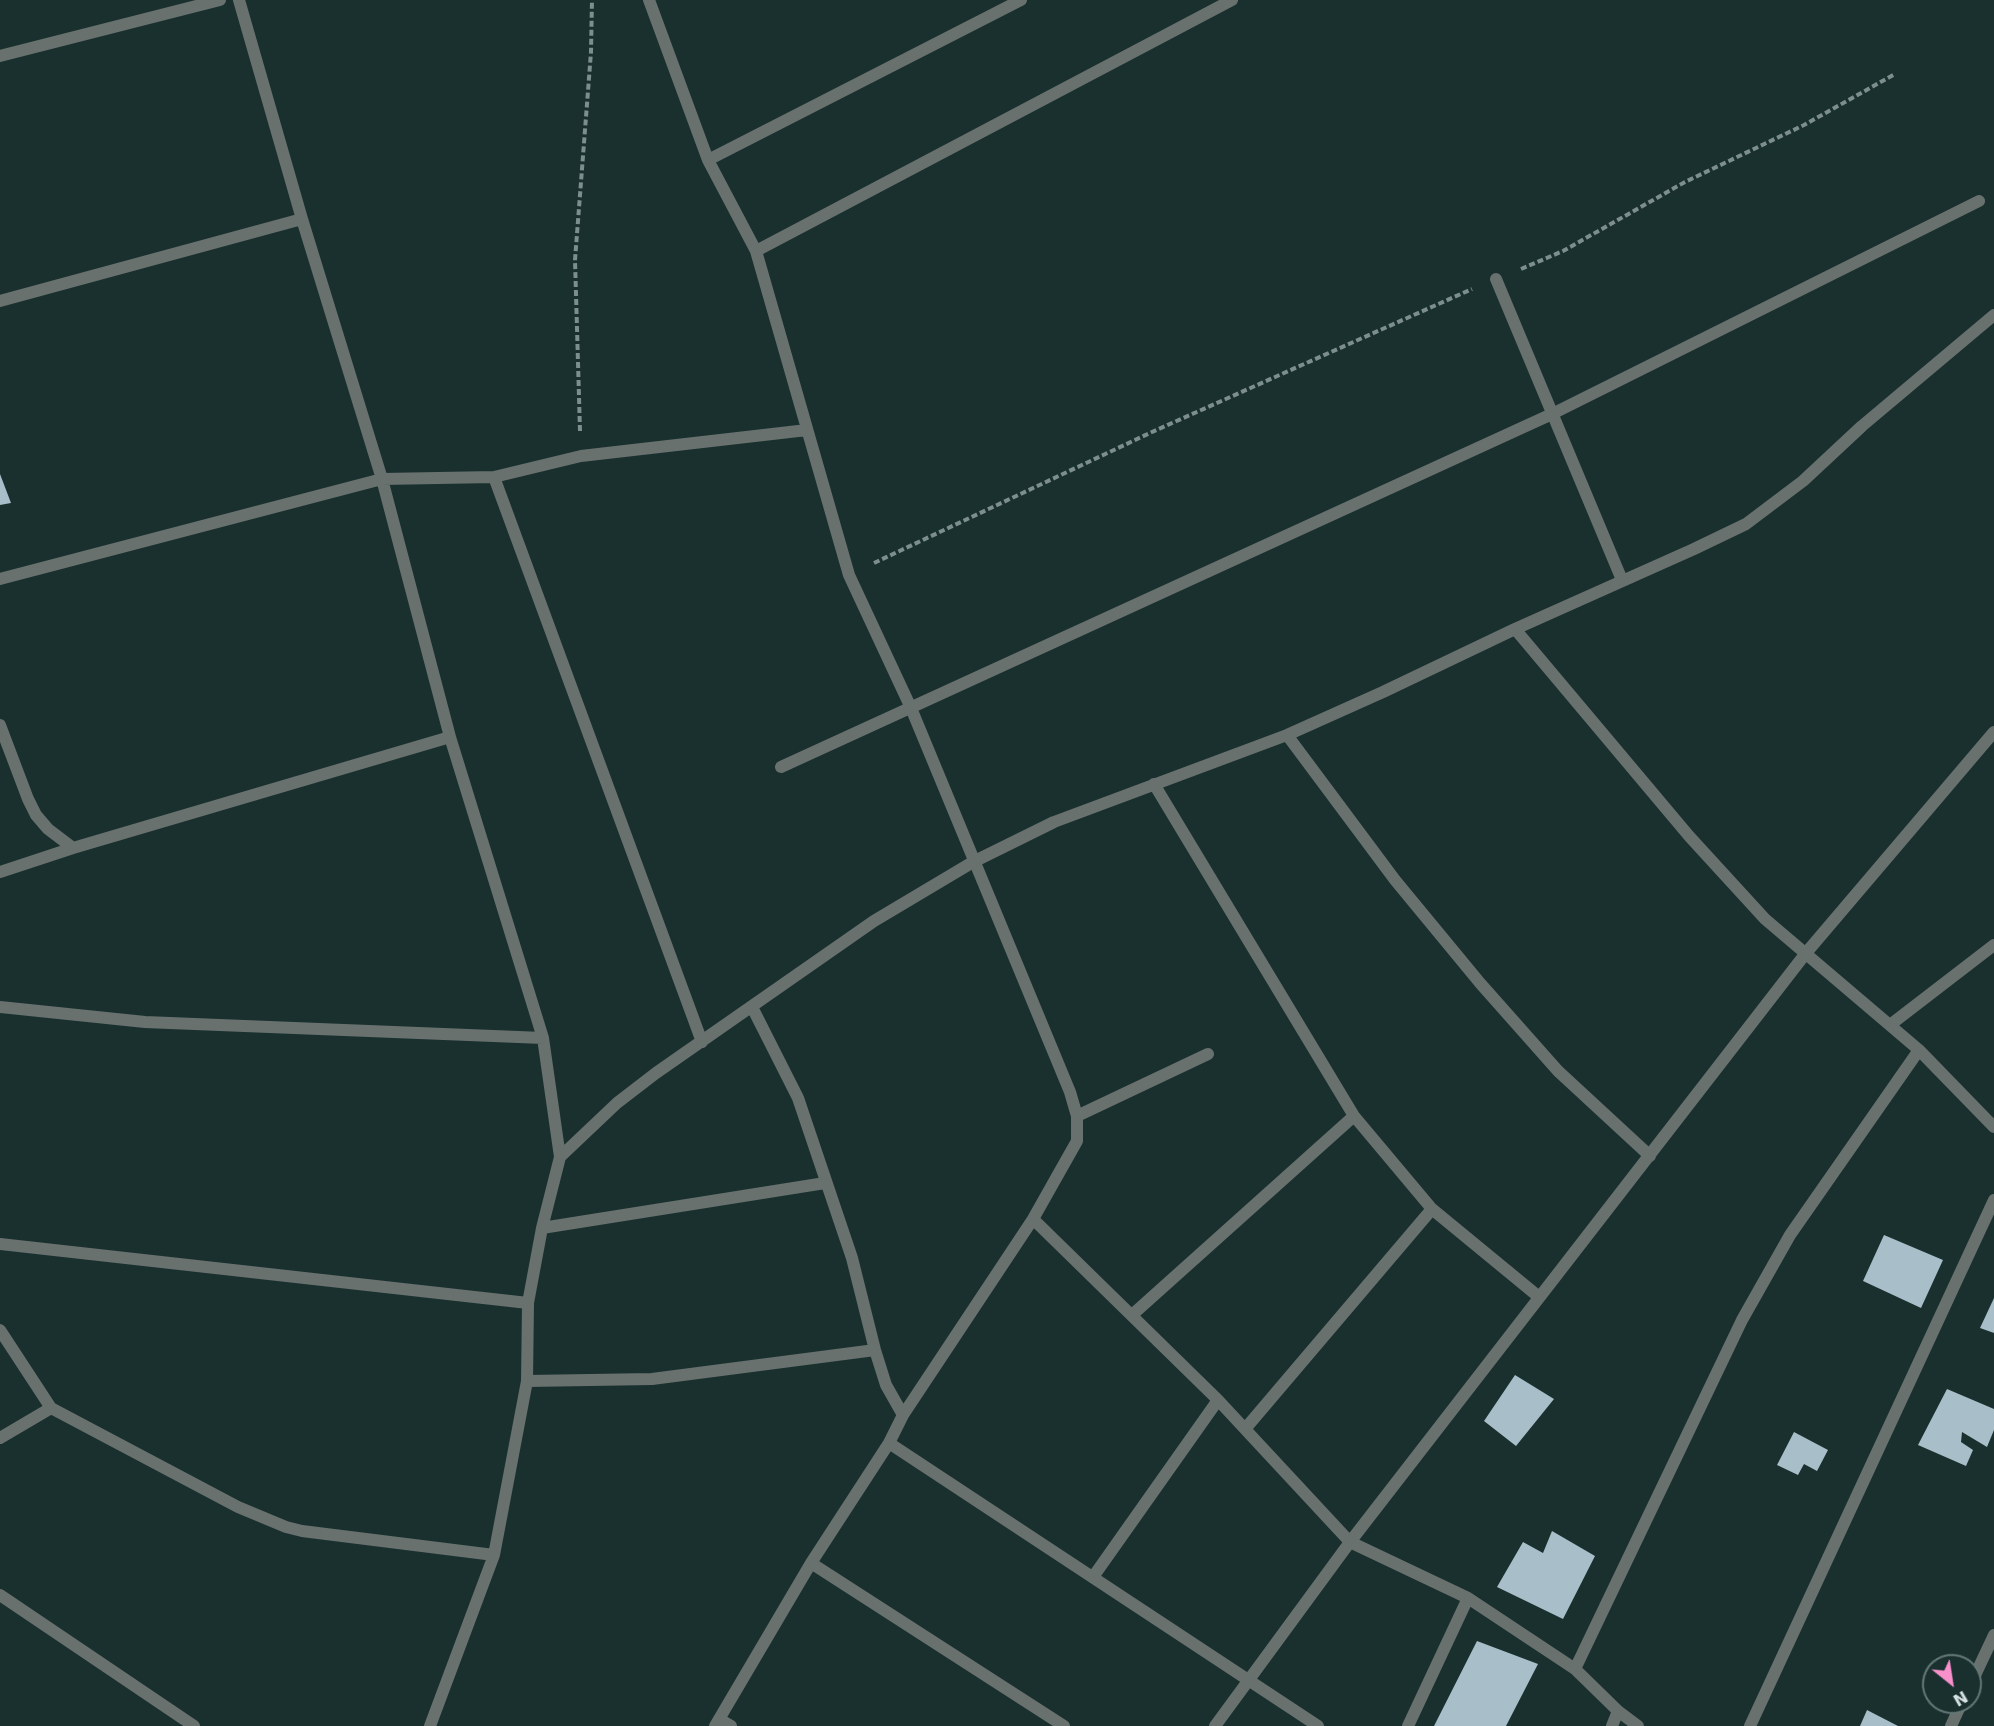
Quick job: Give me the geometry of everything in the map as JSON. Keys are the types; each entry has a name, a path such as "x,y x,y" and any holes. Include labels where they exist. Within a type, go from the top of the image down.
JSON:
{"street":[{"path":"0,56 219,0"},
{"path":"239,0 302,219 382,479 450,738 543,1038 560,1157 542,1228 528,1303 527,1381 494,1555 430,1726"},
{"path":"649,0 708,160 756,251 849,575 911,708 1070,1092 1077,1116 1077,1141 1033,1219 903,1415 889,1443 811,1563 717,1722 731,1726"},
{"path":"708,160 1021,0"},
{"path":"756,251 1232,0"},
{"path":"781,767 1552,414 1979,201"},
{"path":"0,302 302,219"},
{"path":"1496,279 1622,580"},
{"path":"560,1157 617,1103 702,1042 874,921 974,862 1054,822 1287,735 1746,524 1803,481 1862,426 1994,315"},
{"path":"0,579 382,479 494,477 581,456 807,430"},
{"path":"494,477 702,1042"},
{"path":"1515,629 1689,836 1765,919 1919,1050 1994,1127"},
{"path":"0,725 36,815 48,829 73,848"},
{"path":"1215,1726 1350,1542 1806,953 1994,732"},
{"path":"1287,735 1395,880 1480,983 1558,1071 1650,1156"},
{"path":"0,872 73,848 450,738"},
{"path":"1154,784 1354,1116 1432,1209 1539,1297"},
{"path":"1890,1025 1994,945"},
{"path":"0,1007 145,1022 543,1038"},
{"path":"752,1008 798,1098 852,1258 886,1385 903,1415"},
{"path":"1575,1669 1742,1320 1790,1235 1919,1050"},
{"path":"1077,1116 1208,1054"},
{"path":"1132,1315 1354,1116"},
{"path":"542,1228 825,1183"},
{"path":"1750,1726 1994,1200"},
{"path":"1245,1429 1432,1209"},
{"path":"1033,1219 1218,1400 1350,1542 1468,1598 1575,1669 1618,1711 1638,1726"},
{"path":"0,1244 528,1303"},
{"path":"0,1330 51,1408 238,1507 286,1527 302,1531 494,1555"},
{"path":"527,1381 652,1379 875,1350"},
{"path":"1093,1577 1218,1400"},
{"path":"0,1438 51,1408"},
{"path":"889,1443 1318,1726"},
{"path":"811,1563 1064,1726"},
{"path":"0,1595 194,1726"},
{"path":"1408,1726 1468,1598"},
{"path":"1982,1660 1994,1635"},
{"path":"1612,1726 1618,1711"}],"path":[{"path":"581,456 575,260 591,52 592,0"},
{"path":"849,575 1152,432 1563,251 1685,182 1804,125 1895,74"}],"building":[{"path":"0,474 11,503 0,505"},
{"path":"1884,1235 1943,1260 1921,1308 1863,1281"},
{"path":"1994,1298 1994,1333 1980,1328"},
{"path":"1515,1375 1554,1399 1516,1446 1484,1421"},
{"path":"1947,1389 1994,1409 1994,1430 1987,1447 1962,1432 1961,1442 1973,1450 1966,1466 1918,1445"},
{"path":"1794,1432 1828,1450 1817,1471 1804,1464 1798,1475 1777,1465"},
{"path":"1552,1531 1595,1556 1563,1619 1497,1587 1523,1542 1543,1553"},
{"path":"1477,1641 1538,1664 1506,1726 1434,1726"},
{"path":"1867,1710 1898,1726 1860,1726"}]}
